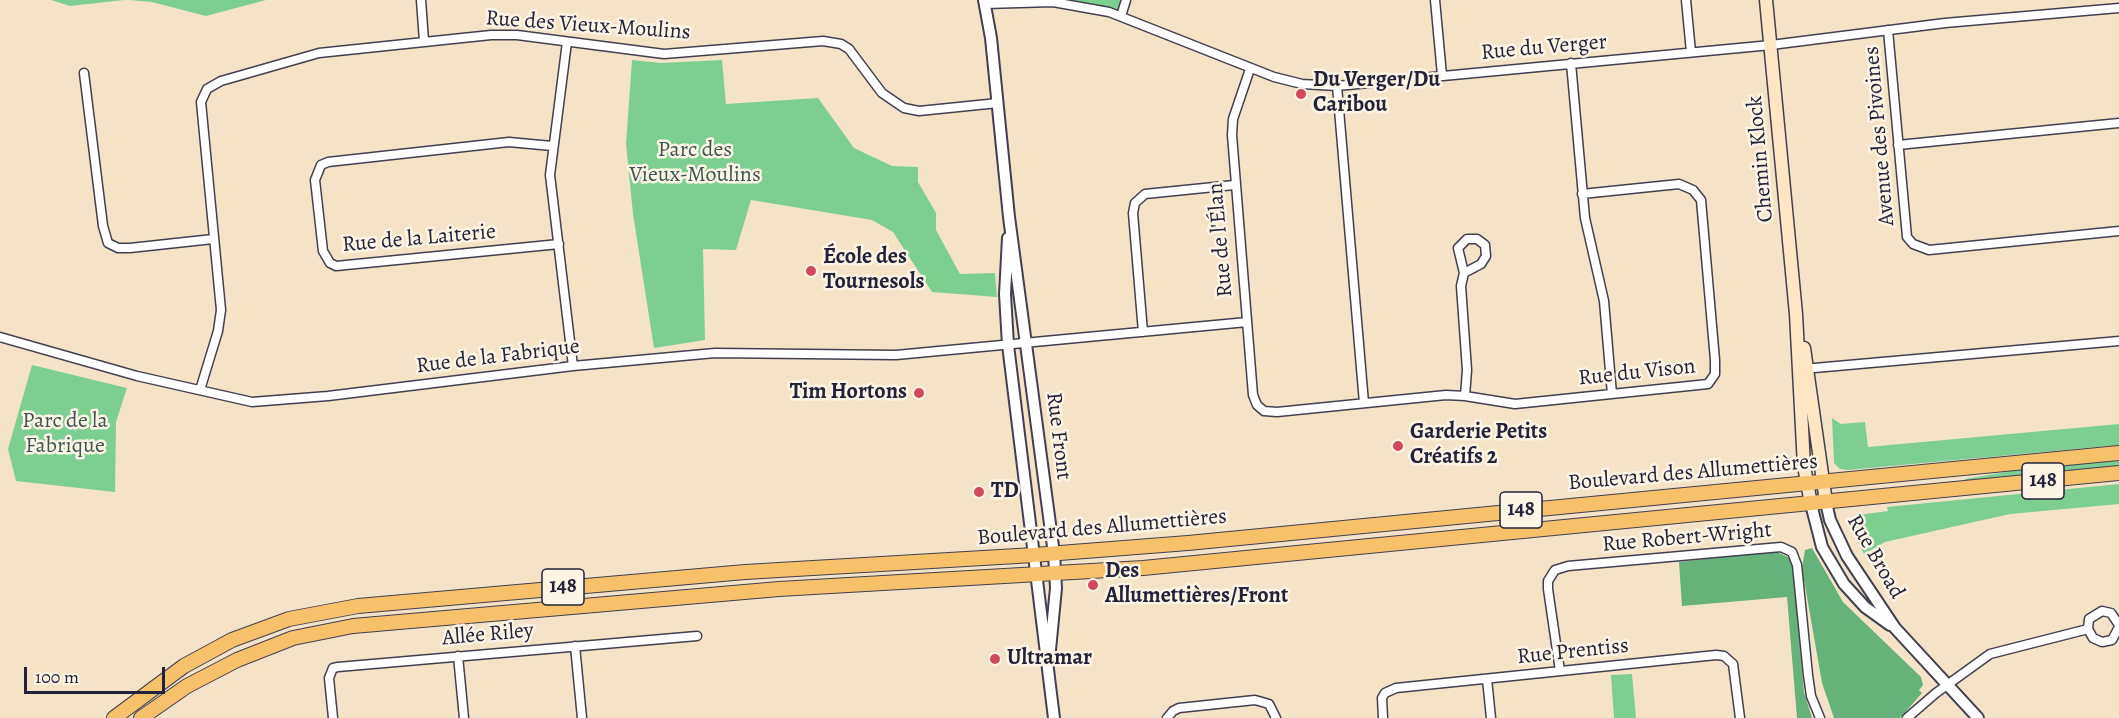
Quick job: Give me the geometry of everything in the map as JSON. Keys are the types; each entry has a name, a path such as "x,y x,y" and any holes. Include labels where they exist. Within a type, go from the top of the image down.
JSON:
{"highway":[{"name":"Boulevard des Allumettières","path":"115,717 176,672 219,646 268,626 333,609 745,572 1054,554 2119,453"},
{"name":"Boulevard des Allumettières","path":"141,718 187,686 243,657 293,638 353,626 749,591 1143,568 2119,473"}],"main road":[{"name":"Chemin Klock","path":"1766,0 1797,314 1826,502"},
{"name":"Chemin Klock","path":"1804,369 1807,483 1811,504"}],"street":[{"path":"421,0 424,41"},
{"path":"1121,16 1126,0"},
{"path":"1435,0 1442,75"},
{"path":"1686,0 1691,52"},
{"name":"Rue du Verger","path":"985,2 1053,2 1121,16 1250,69 1288,81 1337,86 1771,45 1888,30 2119,8"},
{"name":"Rue Front","path":"985,2 1009,217 1054,554 1056,588 1049,660"},
{"name":"Avenue des Pivoines","path":"1888,30 1907,237 1920,249 2119,231"},
{"name":"Rue des Vieux-Moulins","path":"200,390 218,331 221,310 201,102 207,88 221,81 306,56 424,41 504,34 664,54 834,42 849,49 882,93 904,108 919,111 998,103"},
{"path":"567,42 552,146 550,185 573,366"},
{"path":"1571,63 1582,194 1604,301 1612,394"},
{"name":"Rue de l'Élan","path":"1250,69 1232,127 1234,185 1253,395 1260,408"},
{"path":"84,73 103,226 108,243 130,248 213,239"},
{"path":"1337,86 1364,403"},
{"path":"1898,145 2119,123"},
{"name":"Rue de la Laiterie","path":"552,146 509,142 328,162 321,165 315,180 323,251 330,263 336,266 559,244"},
{"name":"Rue du Vison","path":"1260,408 1277,412 1465,396 1515,404 1708,384 1716,374 1701,200 1693,190 1679,184 1582,194"},
{"path":"1143,332 1133,213 1135,203 1145,194 1234,185"},
{"name":"Rue Front","path":"1009,217 1005,294 1008,345 1049,660 1054,718"},
{"path":"1464,273 1461,293 1467,370 1465,396"},
{"name":"Rue de la Fabrique","path":"0,338 252,402 328,396 573,366 715,353 896,355 1247,322"},
{"path":"1804,369 2119,341"},
{"name":"Rue Broad","path":"1826,502 1830,520 1847,556 1895,628 1978,718"},
{"name":"Rue Broad","path":"1811,504 1821,547 1844,584 1865,607 1895,628"},
{"name":"Rue Robert-Wright","path":"1560,671 1548,589 1548,581 1555,570 1568,566 1780,547 1792,552 1797,566 1808,675 1820,718"},
{"path":"2102,611 2111,613 2119,626 2112,640 2102,642 2093,638 2088,629 2089,619 2102,611"},
{"path":"1907,718 1990,654 2088,629"},
{"name":"Allée Riley","path":"333,718 329,678 333,668 697,636"},
{"path":"575,646 582,718"},
{"path":"458,656 464,718"},
{"name":"Rue Prentiss","path":"1383,718 1382,698 1390,690 1724,656 1730,659 1735,671 1740,718"},
{"path":"1487,679 1491,718"},
{"path":"1167,718 1179,708 1255,700 1269,704 1276,718"}],"green space":[{"path":"51,0 124,0 70,6"},
{"path":"129,0 266,0 206,16 152,2"},
{"path":"984,0 1126,0 1121,16 1072,5"},
{"name":"Parc des Vieux-Moulins","path":"632,60 661,63 722,60 726,104 818,98 854,148 892,166 918,167 918,182 936,213 936,230 960,274 995,273 997,297 932,292 893,232 872,220 751,200 736,250 703,249 705,340 654,348 633,214 626,144"},
{"name":"Parc de la Fabrique","path":"32,365 127,388 116,422 115,492 16,481 8,449"},
{"path":"1832,418 1841,424 1865,422 1868,447 2119,424 2119,445 1848,470 1840,469 1834,463"},
{"path":"2119,459 2119,468 1966,483 1965,479 2040,466"},
{"path":"2119,484 2119,504 2010,514 1885,542 1864,554 1852,529 1858,515 1888,511 1887,507"},
{"path":"1812,548 1843,602 1921,677 1923,685 1919,690 1922,693 1900,718 1834,718 1822,683 1802,568 1805,550"},
{"path":"1775,551 1792,559 1804,692 1812,718 1797,718 1787,597 1682,606 1679,562"},
{"path":"1632,674 1636,718 1614,718 1611,675"}],"place":[{"name":"Du Verger/Du Caribou","path":"1301,94"},
{"name":"École des Tournesols","path":"811,271"},
{"name":"Tim Hortons","path":"919,393"},
{"name":"Garderie Petits Créatifs 2","path":"1398,446"},
{"name":"TD","path":"979,492"},
{"name":"Des Allumettières/Front","path":"1093,585"},
{"name":"Ultramar","path":"995,659"}]}
